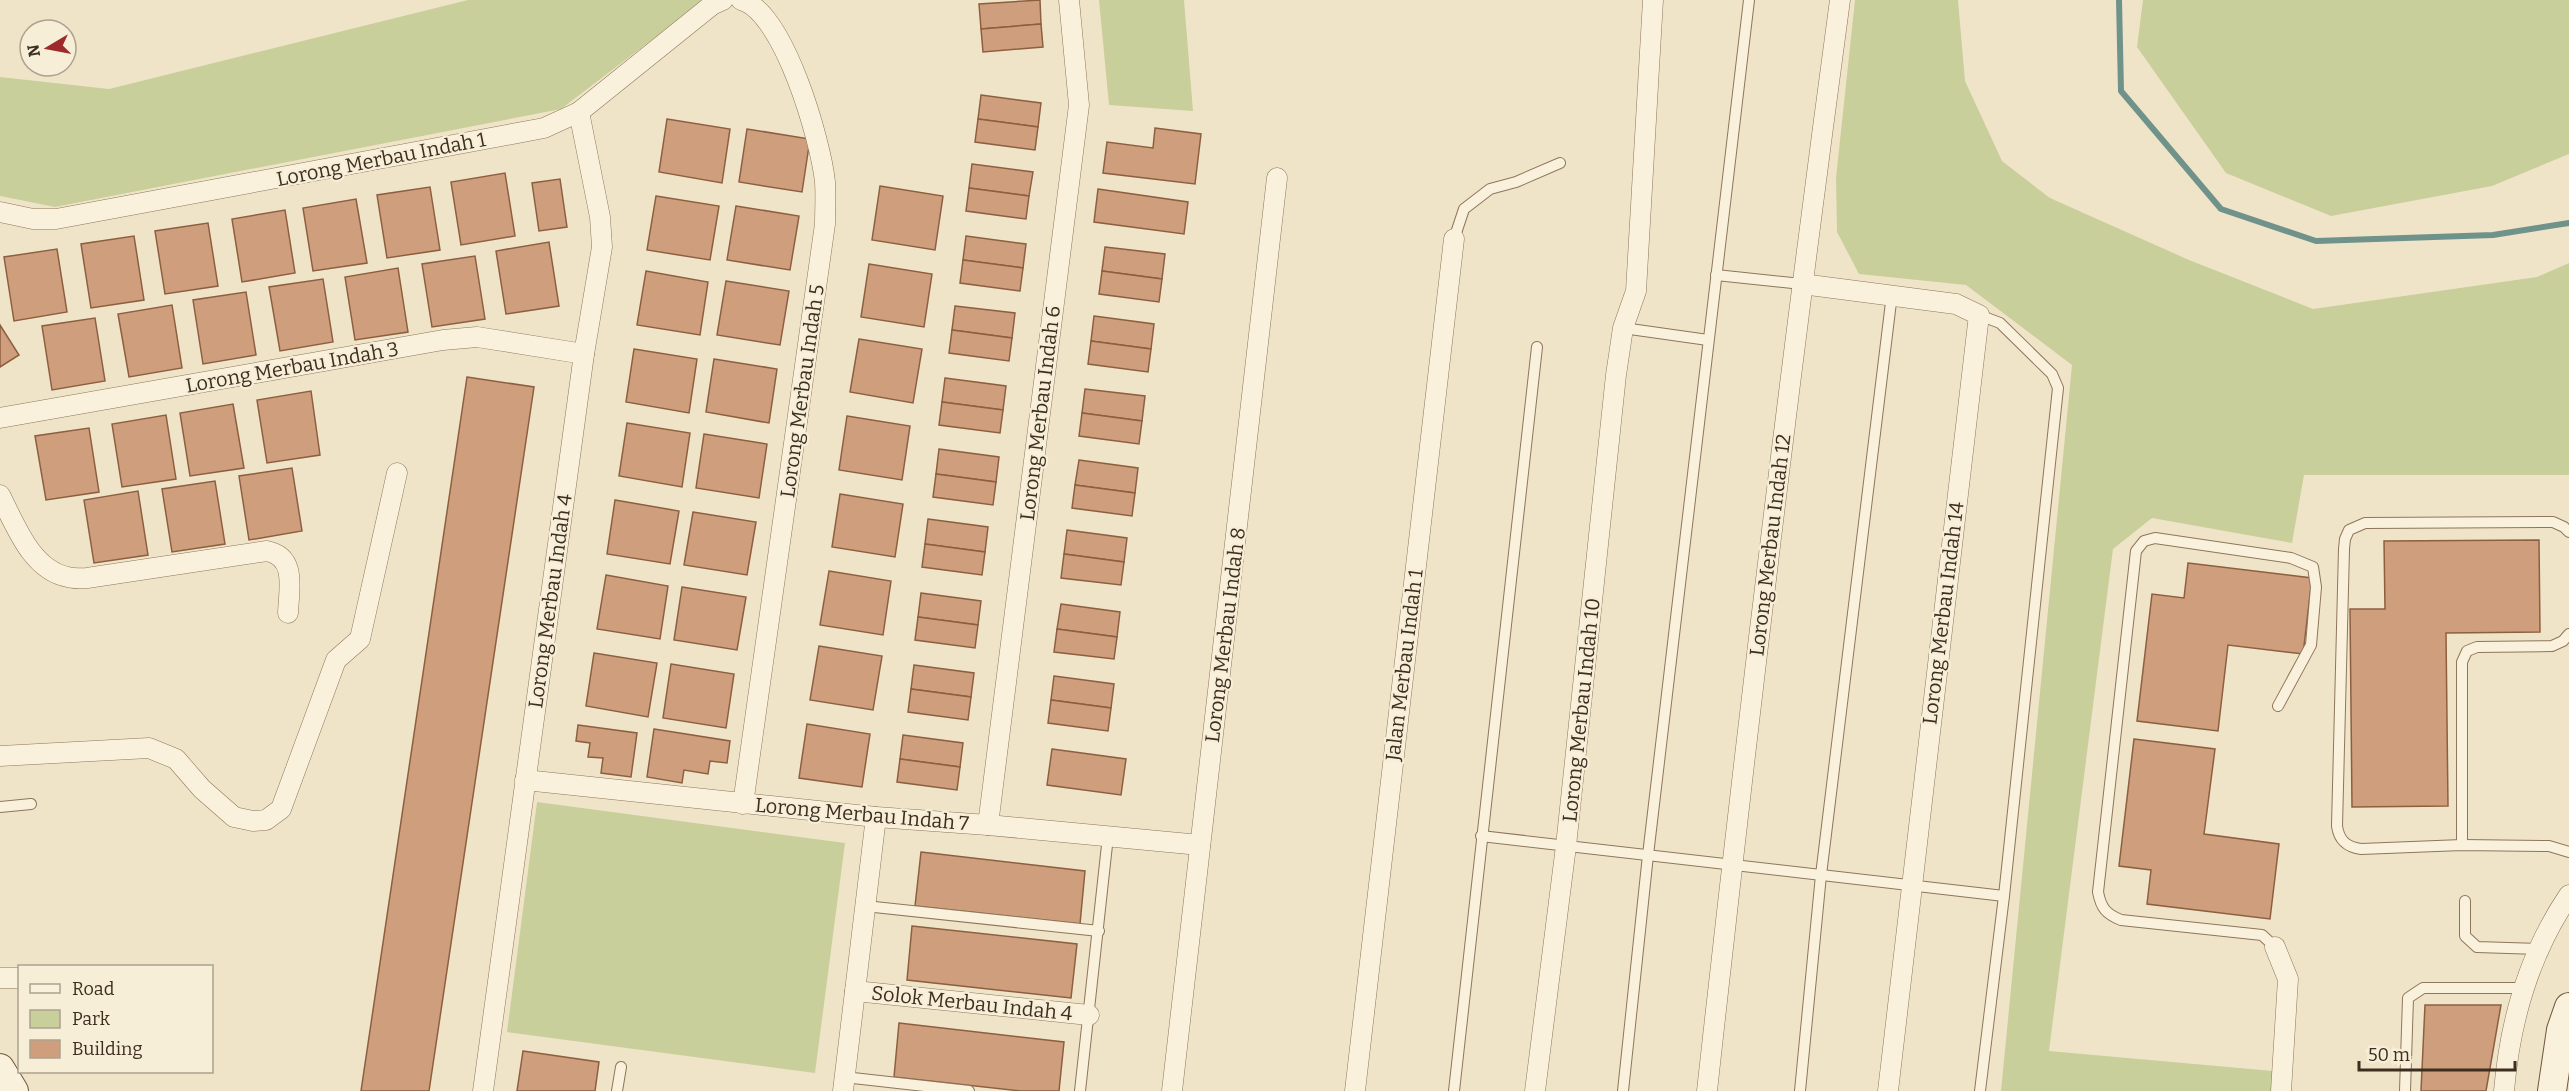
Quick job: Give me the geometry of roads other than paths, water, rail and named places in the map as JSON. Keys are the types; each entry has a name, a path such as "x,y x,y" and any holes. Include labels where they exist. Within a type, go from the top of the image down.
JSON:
{"street":[{"name":"Lorong Merbau Indah 1","path":"0,212 33,219 56,219 544,129 579,112 712,5 723,0"},
{"name":"Lorong Merbau Indah 5","path":"741,0 760,10 776,33 809,107 825,182 825,224 743,804"},
{"name":"Lorong Merbau Indah 6","path":"988,825 1079,105 1069,0"},
{"name":"Lorong Merbau Indah 10","path":"1535,1091 1566,846 1623,328 1636,291 1653,0"},
{"name":"Lorong Merbau Indah 12","path":"1707,1091 1802,284 1840,0"},
{"name":"Lorong Merbau Indah 4","path":"483,1091 584,354 602,247 600,217 579,112"},
{"name":"Lorong Merbau Indah 8","path":"1172,1091 1278,178"},
{"name":"Jalan Merbau Indah 1","path":"1355,1091 1454,239"},
{"path":"1802,284 1956,304 1979,315"},
{"name":"Lorong Merbau Indah 14","path":"1888,1091 1979,315"},
{"name":"Lorong Merbau Indah 3","path":"0,418 443,340 477,337 584,354"},
{"path":"0,756 148,748 176,759 201,789 234,818 253,821 266,820 274,815 281,809 336,660 360,639 397,473"},
{"path":"0,495 34,555 51,570 67,577 87,578 267,551 278,553 286,562 290,573 288,613"},
{"name":"Lorong Merbau Indah 7","path":"525,780 876,817 1200,845"},
{"path":"844,1084 876,817"},
{"path":"2504,1091 2507,1058 2522,988 2539,949 2569,895"},
{"path":"2275,947 2288,979 2281,1091"},
{"path":"0,978 18,978"},
{"name":"Solok Merbau Indah 4","path":"855,991 1089,1014"},
{"path":"2552,1091 2561,1030 2569,1007"},
{"path":"0,1068 14,1091"}],"lane":[{"path":"1623,1091 1648,855 1749,0"},
{"path":"1454,239 1464,209 1490,189 1516,182 1560,163"},
{"path":"1716,275 1802,284"},
{"path":"1800,1091 1821,875 1892,294"},
{"path":"1979,315 2000,323 2052,374 2058,388 2004,896 1980,1091"},
{"path":"1623,328 1708,340"},
{"path":"1454,1091 1537,347"},
{"path":"2569,532 2564,526 2553,522 2365,524 2349,530 2344,539 2338,835 2350,847 2361,849 2462,845 2549,846 2569,852"},
{"path":"2275,947 2262,935 2121,920 2110,915 2100,906 2098,892 2136,551 2144,541 2156,538 2167,539 2291,558 2313,567 2316,587 2311,645 2278,706"},
{"path":"2462,845 2462,662 2467,651 2477,647 2552,646 2563,641 2569,634"},
{"path":"0,807 31,804"},
{"path":"1481,836 2004,896"},
{"path":"1080,1091 1108,837"},
{"path":"2465,901 2465,936 2477,947 2539,949"},
{"path":"865,906 1099,931"},
{"path":"2405,1091 2408,998 2423,988 2522,988"},
{"path":"617,1091 621,1067"},
{"path":"844,1084 969,1091"}],"waterway":[{"path":"2119,0 2121,91 2221,209 2316,241 2493,235 2569,223"}]}
